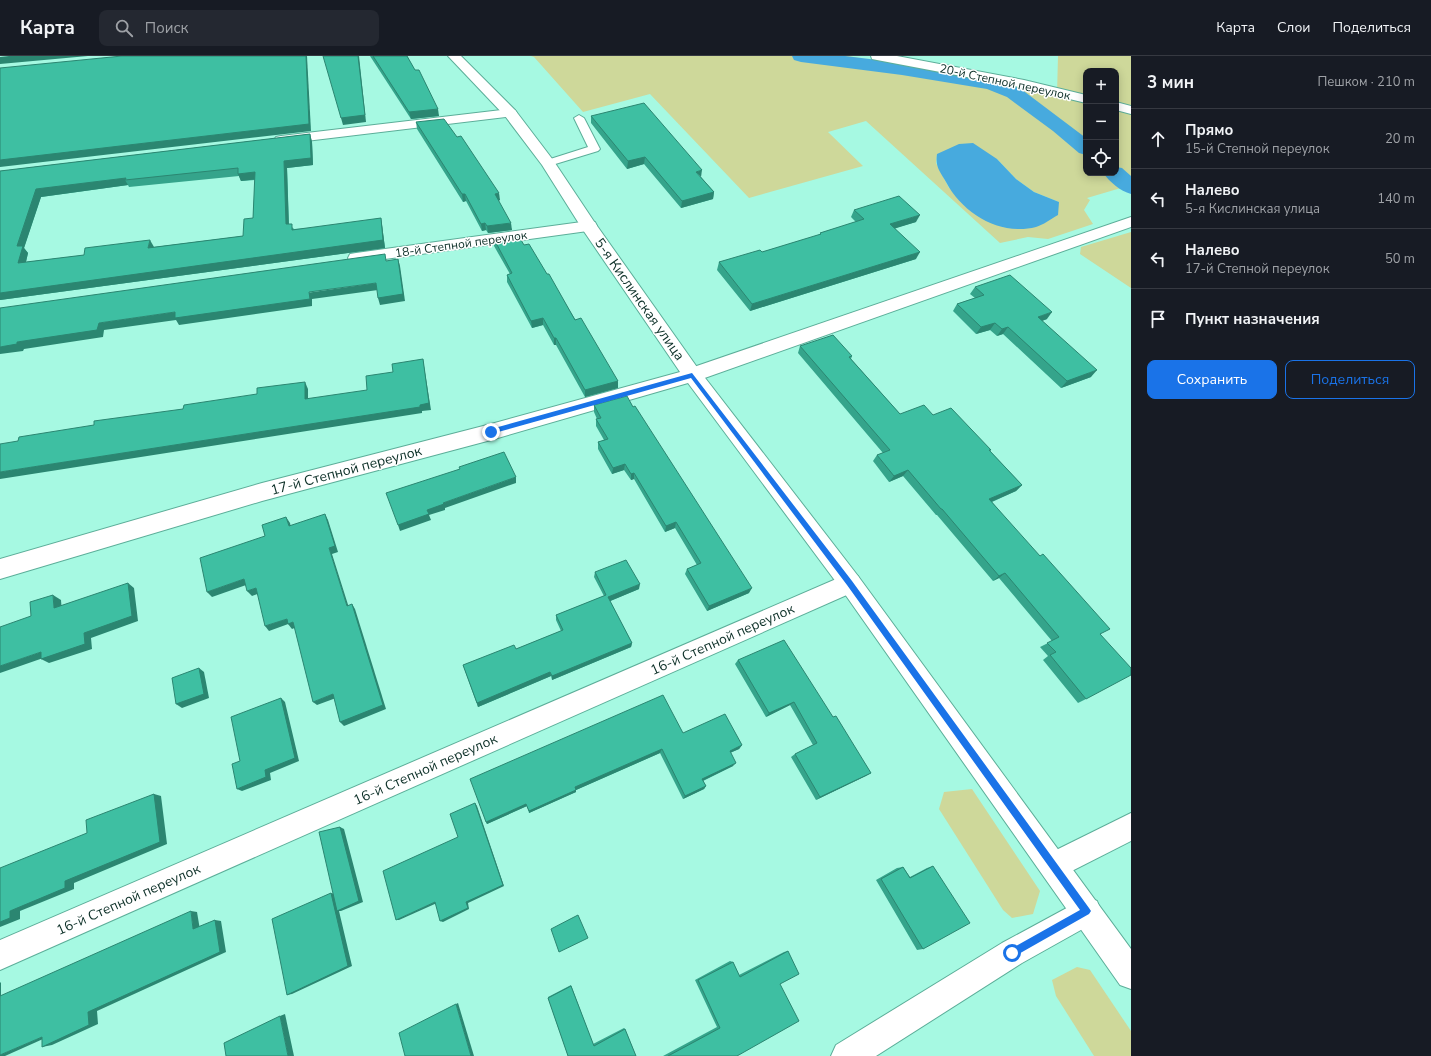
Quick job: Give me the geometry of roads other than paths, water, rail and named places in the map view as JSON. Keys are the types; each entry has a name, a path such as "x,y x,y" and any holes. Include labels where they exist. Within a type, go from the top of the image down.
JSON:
{"street":[{"name":"5-я Кислинская улица","path":"454,56 510,113 548,163 589,226 692,375 850,583 1131,974"},
{"name":"20-й Степной переулок","path":"877,56 1024,84 1083,98"},
{"path":"1119,107 1131,110"},
{"path":"267,142 510,113"},
{"name":"17-й Степной переулок","path":"0,569 262,492 491,432 692,375 982,272 1131,222"},
{"name":"18-й Степной переулок","path":"338,261 589,226"},
{"name":"16-й Степной переулок","path":"0,954 850,583"},
{"path":"1054,866 1131,826"},
{"path":"846,1056 1012,953 1086,911"}],"lane":[{"path":"548,163 594,149 579,118"}],"water":[{"path":"973,143 997,159 1016,179 1034,192 1059,202 1058,215 1039,226 1022,229 996,225 972,213 953,193 938,169 937,154 959,144"}],"waterway":[{"path":"801,56 902,69 991,84 1014,93 1060,127 1083,146"},
{"path":"1118,176 1131,187"}]}
